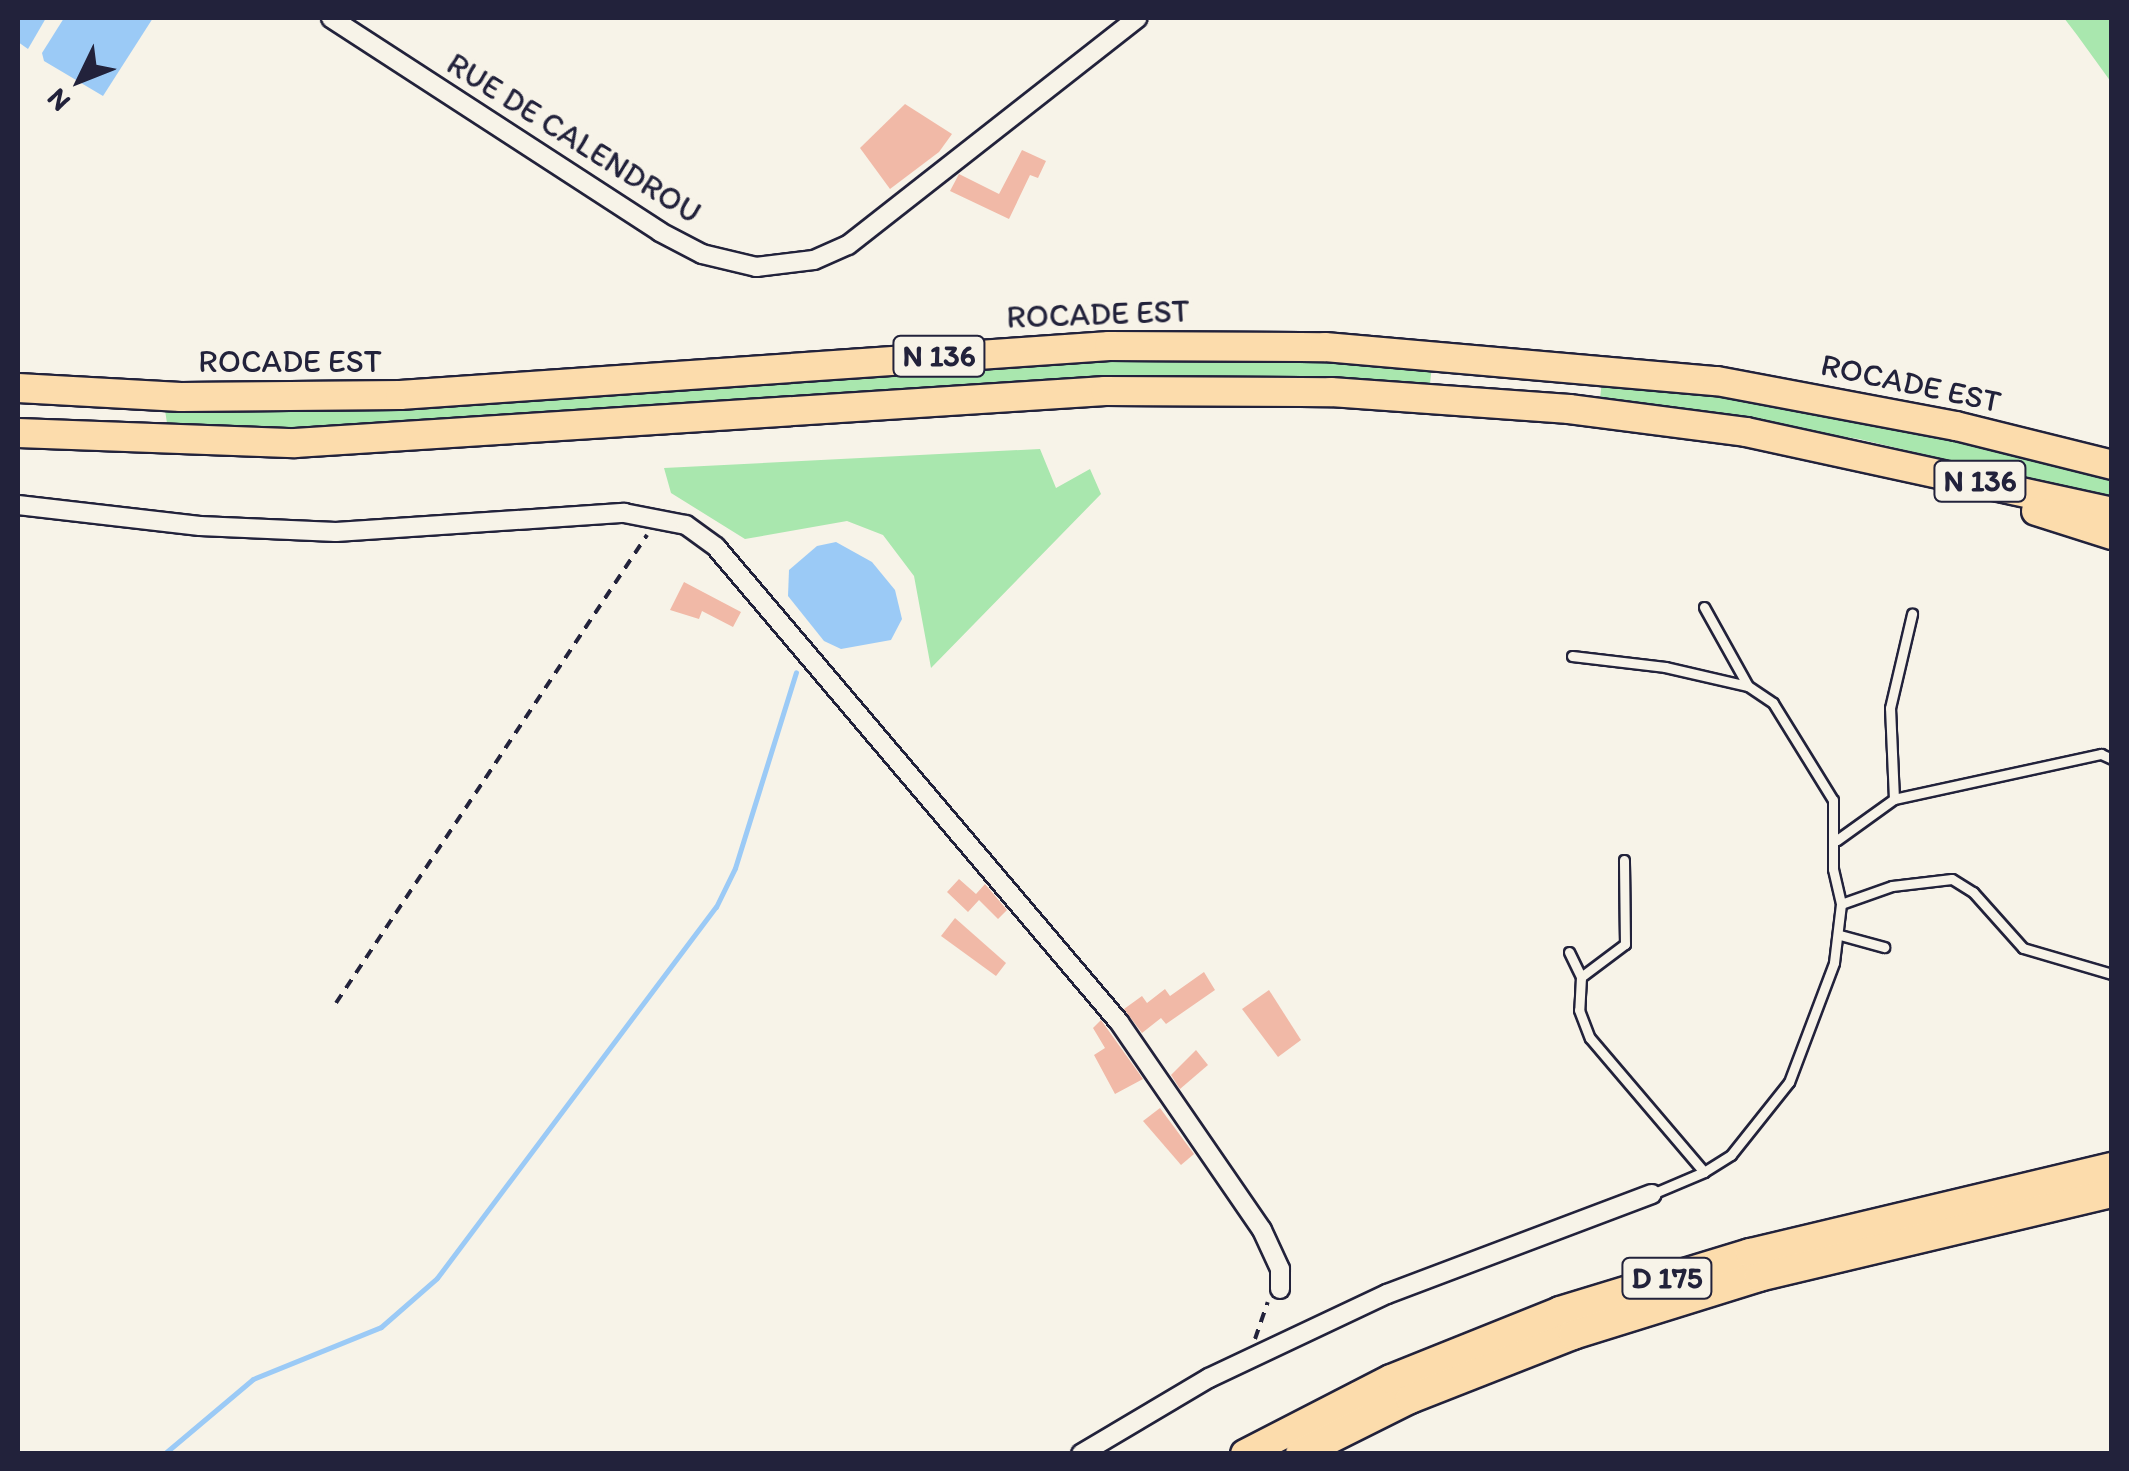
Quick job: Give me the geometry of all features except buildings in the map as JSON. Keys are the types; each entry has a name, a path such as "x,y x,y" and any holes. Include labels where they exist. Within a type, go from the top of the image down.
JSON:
{"highway":[{"name":"ROCADE EST","path":"18,388 181,397 400,395 881,359 1218,344 1583,365 1859,406 2112,465"},
{"name":"N 136","path":"18,432 313,442 887,404 1212,390 1569,409 1848,450 2112,512"},
{"path":"1859,406 1959,412 2112,445"},
{"path":"1848,450 2112,536"},
{"name":"D 175","path":"1244,1454 1391,1379 1560,1311 1750,1253 2112,1167"},
{"name":"D 175","path":"1300,1454 1410,1399 1573,1335 1759,1277 2112,1193"}],"street":[{"name":"RUE DE CALENDROU","path":"331,18 660,232 702,254 756,267 814,260 858,238 1138,18"},
{"path":"18,505 200,526 336,532 624,514 686,525 716,547 1049,934 1204,1139 1262,1230 1280,1269 1280,1289"},
{"path":"1081,1454 1257,1353 1474,1256 1652,1194"}],"lane":[{"path":"1704,608 1748,686"},
{"path":"1894,799 1890,708 1912,614"},
{"path":"1572,656 1665,667 1748,686 1773,703 1808,750 1833,800 1837,840 1833,870 1841,904 1840,935 1814,1029 1789,1082 1731,1156 1652,1194"},
{"path":"1837,840 1894,799 2101,754 2112,747"},
{"path":"2101,754 2112,759"},
{"path":"1581,978 1624,944 1624,860"},
{"path":"1841,904 1892,886 1952,880 1973,892 2024,948 2112,974"},
{"path":"1840,935 1884,947"},
{"path":"1569,952 1581,978 1579,1010 1590,1038 1704,1172"}],"path":[{"path":"336,1004 636,558 656,517"},
{"path":"1257,1353 1254,1329 1280,1289"}],"green space":[{"path":"2064,18 2111,18 2111,82 2077,35"},
{"path":"1247,357 1432,365 1430,384 1095,377 296,430 168,430 165,410 406,407 1098,360"},
{"path":"1602,380 1819,411 2019,454 2111,478 2111,499 1859,439 1600,399"},
{"path":"1040,449 1056,488 1090,469 1101,494 931,668 914,576 883,535 847,521 745,539 671,493 664,468"}],"water":[{"path":"18,18 46,18 28,49 18,42"},
{"path":"64,18 153,18 103,96 44,61 42,53"},
{"path":"836,542 872,562 895,590 902,619 891,640 841,649 824,641 788,596 789,570 817,546"}],"waterway":[{"path":"164,1454 253,1379 381,1327 437,1278 716,907 735,868 796,672"}]}
